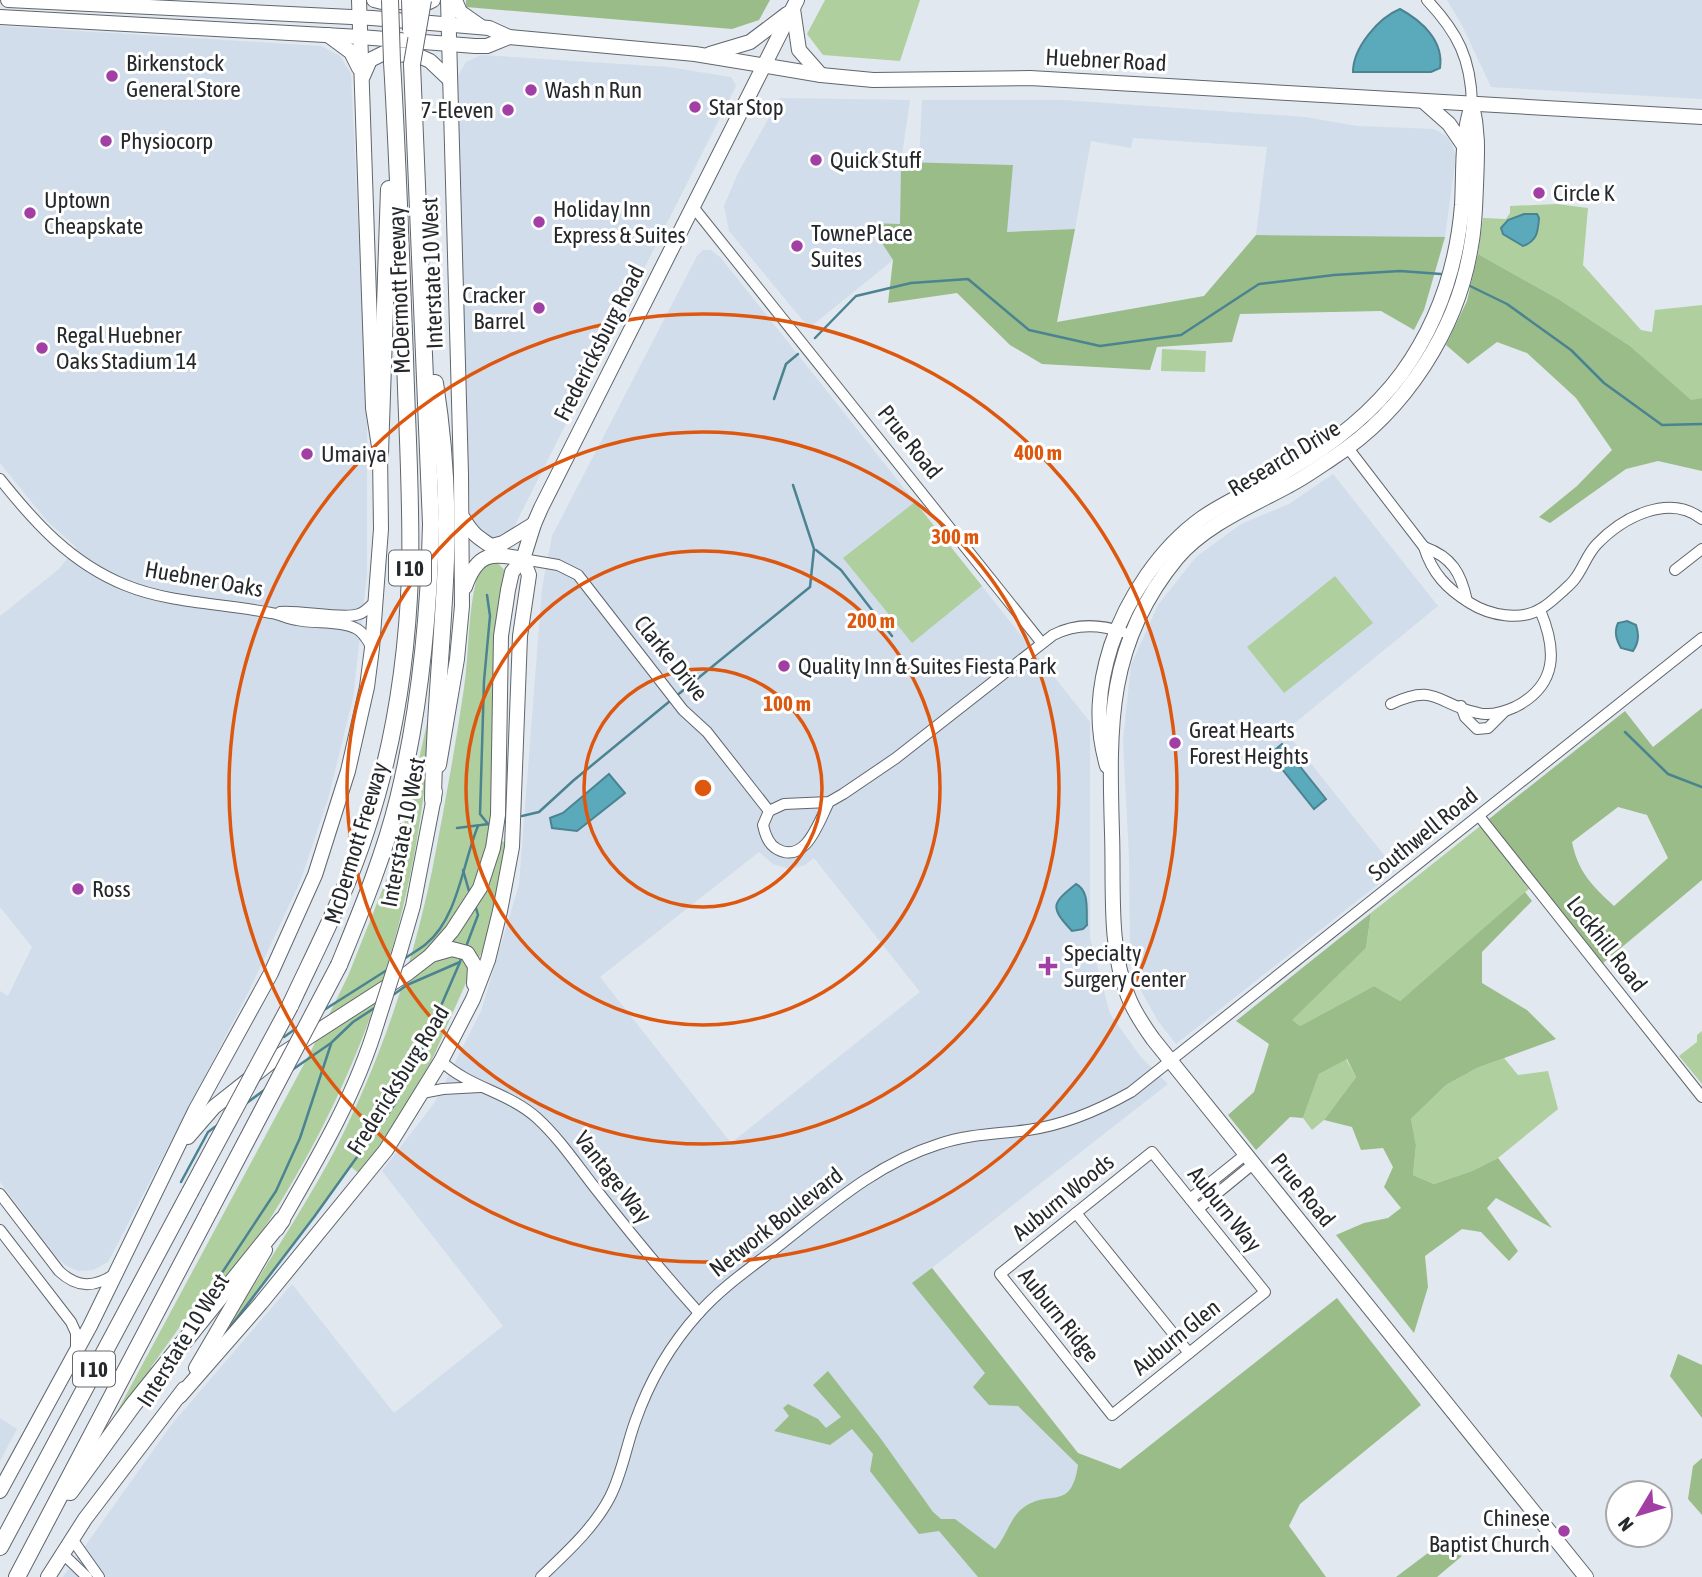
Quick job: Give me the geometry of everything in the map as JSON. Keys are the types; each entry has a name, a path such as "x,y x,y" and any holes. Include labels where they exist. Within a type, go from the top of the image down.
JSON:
{"highway":[{"name":"McDermott Freeway","path":"0,1547 290,1006 347,884 367,830 385,762 406,634 411,535 390,0"},
{"name":"McDermott Freeway","path":"16,1577 339,965 398,800 420,692 430,591 431,524 410,0"},
{"path":"412,64 424,0"},
{"path":"380,453 388,198 395,110"},
{"path":"423,309 440,416 445,492 446,556 434,729 433,800"},
{"path":"37,1540 133,1405 282,1220"}],"main road":[{"name":"Huebner Road","path":"9,0 449,24 489,28 509,37 705,55 821,75 873,80 1030,78 1702,117"},
{"path":"327,16 349,0"},
{"path":"0,1491 76,1350 246,1016 271,973 314,875 348,771 367,687 377,600 381,529 380,453 373,408 359,0"},
{"path":"374,0 433,0"},
{"name":"Interstate 10 West","path":"48,1577 85,1519 180,1396 344,1110 370,1048 414,906 457,659 462,597 448,0"},
{"path":"455,0 460,12 481,27"},
{"path":"705,55 750,42 795,4"},
{"path":"795,4 799,50 821,75"},
{"name":"Fredericksburg Road","path":"178,1148 214,1107 276,1058 430,956 453,931 480,888 493,848 498,814 501,636 512,572 523,559 534,524 795,4"},
{"name":"Huebner Road","path":"0,17 327,34 475,46 487,46 509,37"},
{"path":"327,34 351,52 363,79"},
{"path":"363,79 370,60 384,53 419,56 430,61 449,79 457,61 475,46"},
{"path":"1423,101 1449,124 1464,146"},
{"name":"Research Drive","path":"1123,632 1180,555 1210,530 1281,482 1370,411 1393,384 1423,340 1450,277 1458,244 1464,127 1472,104"},
{"name":"Research Drive","path":"1348,448 1380,421 1413,381 1435,346 1454,307 1471,247 1475,210 1478,130 1472,104"},
{"path":"1281,482 1334,449 1348,448 1347,441 1352,433 1393,384"},
{"name":"Research Drive","path":"1123,632 1138,591 1176,540 1215,511 1281,482"},
{"path":"1180,555 1184,543 1210,520 1215,511"},
{"path":"462,517 478,540 523,559"},
{"path":"462,597 471,569 478,561 534,524"},
{"name":"Fredericksburg Road","path":"180,1396 261,1303 386,1150 441,1061 488,960 512,847 520,636 529,575 523,559"},
{"name":"Prue Road","path":"1123,632 1114,697 1111,781 1116,941 1121,977 1134,1010 1171,1062 1586,1577"},
{"path":"430,956 452,948 467,953 475,966 472,999"}],"street":[{"name":"Research Drive","path":"1427,0 1450,28 1464,53 1471,81 1472,104"},
{"name":"Prue Road","path":"694,208 1041,642"},
{"path":"1348,448 1424,547 1429,565 1445,585 1484,612 1500,615 1540,610 1573,582 1596,545 1617,527 1643,512 1659,508 1683,508 1702,519"},
{"name":"Huebner Oaks","path":"0,478 32,519 51,538 82,562 121,583 167,598 357,628 372,648"},
{"path":"1424,547 1443,554 1463,580 1468,601"},
{"path":"1675,570 1702,549"},
{"name":"Clarke Drive","path":"523,559 558,565 578,575 679,704 706,732 769,811"},
{"path":"1445,585 1458,574"},
{"name":"Huebner Oaks","path":"273,613 298,611 348,617 359,614 377,600"},
{"path":"1461,706 1465,718 1477,729 1488,728 1504,712 1528,700 1549,677 1551,647 1540,610"},
{"path":"829,802 784,804 769,811 763,825 769,842 776,849 795,852 803,849 829,802 895,758 1041,642 1076,626 1105,626 1123,632"},
{"name":"Southwell Road","path":"1171,1062 1702,638"},
{"path":"1391,704 1408,696 1427,694 1479,713 1504,712"},
{"name":"Lockhill Road","path":"1479,816 1702,1097"},
{"name":"Vantage Way","path":"441,1061 458,1076 505,1095 548,1128 663,1273 699,1313"},
{"name":"Network Boulevard","path":"541,1577 578,1540 610,1498 651,1383 666,1356 699,1313 717,1295 848,1190 887,1166 941,1143 976,1135 1030,1130 1083,1116 1131,1092 1171,1062"},
{"name":"Vantage Way","path":"422,1093 480,1087"},
{"name":"Auburn Way","path":"1153,1152 1265,1292"},
{"name":"Auburn Woods","path":"1000,1274 1153,1152"},
{"path":"1190,1199 1214,1180 1250,1159"},
{"path":"1198,1209 1222,1190 1250,1159"},
{"path":"1214,1180 1222,1190"},
{"path":"0,1194 68,1280 86,1286 103,1282 115,1274"},
{"path":"1076,1213 1189,1353"},
{"path":"0,1230 71,1322 76,1333 76,1350"},
{"name":"Auburn Ridge","path":"1000,1274 1112,1415"},
{"name":"Auburn Glen","path":"1112,1415 1265,1292"},
{"path":"72,1539 99,1577"},
{"path":"63,1554 87,1577"}],"shaded area":[{"path":"1447,0 1702,0 1702,99 1491,87 1462,25"},
{"path":"0,26 321,46 340,56 351,74 367,411 367,574 353,698 328,799 300,882 249,991 108,1262 93,1270 78,1271 65,1265 0,1182 0,991 8,996 32,947 0,907 0,616 59,569 76,547 47,521 0,463"},
{"path":"481,55 668,67 731,77 736,86 514,527 505,536 495,540 487,538 474,526 470,515 457,78 466,62"},
{"path":"780,98 910,100 901,162 900,224 870,224 893,260 809,328 729,231 724,206 738,173"},
{"path":"922,100 1064,100 1305,117 1357,126 1434,129 1446,136 1456,156 1445,237 1256,235 1267,147 1133,138 1131,148 1091,141 1075,229 1006,232 1013,165 919,163"},
{"path":"703,250 711,250 721,258 1090,722 1090,938 1110,1014 1141,1057 1168,1084 932,1268 1102,1484 986,1577 63,1577 172,1424 292,1284 394,1413 503,1326 382,1171 435,1102 481,1011 519,885 542,588 552,536 697,256","holes":["759,852 773,864 790,869 805,865 814,858 920,992 731,1143 600,977"]},
{"path":"1333,474 1438,606 1285,731 1396,870 1176,1044 1158,1021 1139,987 1130,953 1129,857 1123,740 1131,665 1158,605 1196,557 1241,524 1289,504"},
{"path":"0,1418 17,1429 0,1461"}],"green space":[{"path":"466,0 770,0 759,20 732,29 466,7"},
{"path":"825,0 920,0 900,61 823,55 807,34"},
{"path":"901,162 1013,165 1007,232 1075,229 1057,322 1204,296 1256,235 1445,237 1424,310 1414,330 1381,311 1240,314 1232,342 1157,347 1150,370 1042,364 1010,345 957,293 888,303 893,260 869,223 900,224"},
{"path":"1557,204 1588,208 1583,265 1641,330 1652,332 1655,310 1702,305 1702,398 1691,401 1630,346 1560,300 1478,254 1483,218 1506,219 1510,206"},
{"path":"1478,254 1560,300 1630,346 1691,400 1702,398 1702,471 1658,461 1626,469 1550,523 1539,517 1577,486 1612,450 1576,398 1527,353 1497,342 1468,364 1446,345 1467,301"},
{"path":"1162,349 1206,351 1205,372 1161,371"},
{"path":"915,502 982,586 912,643 843,558"},
{"path":"497,562 506,572 492,840 506,842 483,950 431,1062 379,1148 359,1173 351,1167 227,1333 225,1331 335,1150 366,1083 393,1014 415,943 436,848 464,688 477,578 482,564"},
{"path":"1335,576 1373,623 1284,693 1247,647"},
{"path":"1702,708 1702,880 1603,963 1489,819 1625,711 1653,747","holes":["1618,807 1647,815 1668,858 1614,906 1587,878 1578,862 1572,842"]},
{"path":"428,719 431,721 423,800 410,875 392,948 370,1019 341,1088 308,1155 269,1221 224,1286 214,1279 151,1367 155,1372 112,1421 310,1053 348,976 389,873 405,821"},
{"path":"1489,819 1538,881 1400,1001 1374,986 1300,1026 1291,1020 1366,948 1371,913"},
{"path":"1525,892 1532,901 1482,952 1482,983 1527,1010 1556,1039 1477,1068 1446,1085 1411,1119 1416,1145 1413,1175 1434,1184 1472,1171 1498,1158 1552,1228 1496,1198 1487,1208 1518,1251 1509,1261 1481,1232 1462,1229 1425,1256 1428,1287 1414,1333 1336,1235 1364,1223 1388,1218 1401,1208 1384,1187 1393,1167 1383,1148 1361,1150 1352,1127 1324,1120 1356,1077 1347,1059 1319,1074 1303,1118 1290,1117 1256,1150 1228,1115 1254,1092 1269,1044 1236,1021 1371,913 1366,948 1292,1020 1300,1026 1374,986 1400,1001"},
{"path":"1702,1031 1702,1084 1679,1056 1697,1042 1697,1035"},
{"path":"1504,1058 1518,1075 1548,1071 1558,1109 1498,1158 1472,1171 1434,1184 1413,1175 1416,1145 1411,1119 1446,1085 1477,1068"},
{"path":"1346,1059 1356,1077 1324,1120 1312,1130 1303,1118 1319,1074"},
{"path":"932,1268 1078,1453 1120,1469 1337,1298 1421,1405 1300,1504 1289,1526 1326,1577 978,1577 939,1531 919,1534 870,1471 873,1454 852,1429 830,1445 774,1431 789,1416 783,1408 788,1404 818,1419 826,1428 841,1417 813,1385 828,1371 933,1512 941,1519 955,1519 995,1549 1023,1508 1033,1502 1058,1497 1070,1489 1078,1465 1018,1406 989,1405 973,1387 985,1373 912,1283"},
{"path":"1678,1354 1702,1365 1702,1418 1670,1376"},
{"path":"1702,1458 1702,1515 1688,1499 1693,1466"},
{"path":"1436,1547 1462,1556 1437,1577 1396,1577"}],"water":[{"path":"1400,9 1416,19 1430,33 1439,49 1440,68 1431,72 1353,72 1357,53 1368,35 1383,19"},
{"path":"1524,214 1537,214 1539,218 1536,235 1523,246 1503,234 1501,228 1508,220"},
{"path":"1627,621 1636,625 1637,629 1637,641 1633,651 1621,648 1616,636 1618,623"},
{"path":"1282,744 1326,799 1314,809 1270,754"},
{"path":"609,774 625,793 577,831 552,828 550,818 563,813"},
{"path":"1076,884 1085,896 1087,925 1083,929 1072,931 1056,906 1062,896"}],"waterway":[{"path":"815,338 856,296 911,283 968,279 1029,330 1100,346 1181,335 1259,284 1400,271 1441,274"},
{"path":"1470,286 1507,304 1571,350 1604,383 1662,425 1702,424"},
{"path":"774,399 786,364 798,354"},
{"path":"675,697 810,587 814,549 793,485"},
{"path":"816,550 841,570 892,636"},
{"path":"487,595 490,616 484,681 480,814 488,824"},
{"path":"522,816 539,812 670,701"},
{"path":"1625,732 1668,774 1702,787"},
{"path":"457,828 489,824"},
{"path":"404,959 426,944 446,920 478,826"},
{"path":"463,870 469,891"},
{"path":"467,944 478,915 476,908"},
{"path":"393,995 407,985 460,962 461,958"},
{"path":"231,1326 395,1104 460,962"},
{"path":"324,1010 387,970"},
{"path":"292,1070 376,1007"},
{"path":"284,1037 298,1027"},
{"path":"212,1288 276,1191 300,1138 331,1044"},
{"path":"244,1105 267,1088"},
{"path":"181,1182 208,1132 219,1124"}],"place":[{"name":"Birkenstock General Store","path":"112,76"},
{"name":"Wash n Run","path":"531,90"},
{"name":"Star Stop","path":"695,107"},
{"name":"7-Eleven","path":"508,110"},
{"name":"Physiocorp","path":"106,141"},
{"name":"Quick Stuff","path":"816,160"},
{"name":"Circle K","path":"1539,193"},
{"name":"Uptown Cheapskate","path":"30,213"},
{"name":"Holiday Inn Express & Suites","path":"539,222"},
{"name":"TownePlace Suites","path":"797,246"},
{"name":"Cracker Barrel","path":"539,308"},
{"name":"Regal Huebner Oaks Stadium 14","path":"42,348"},
{"name":"Umaiya","path":"307,454"},
{"name":"Quality Inn & Suites Fiesta Park","path":"784,666"},
{"name":"Great Hearts Forest Heights","path":"1175,743"},
{"name":"Ross","path":"78,889"},
{"name":"Specialty Surgery Center","path":"1048,966"},
{"name":"Chinese Baptist Church","path":"1564,1531"}]}
